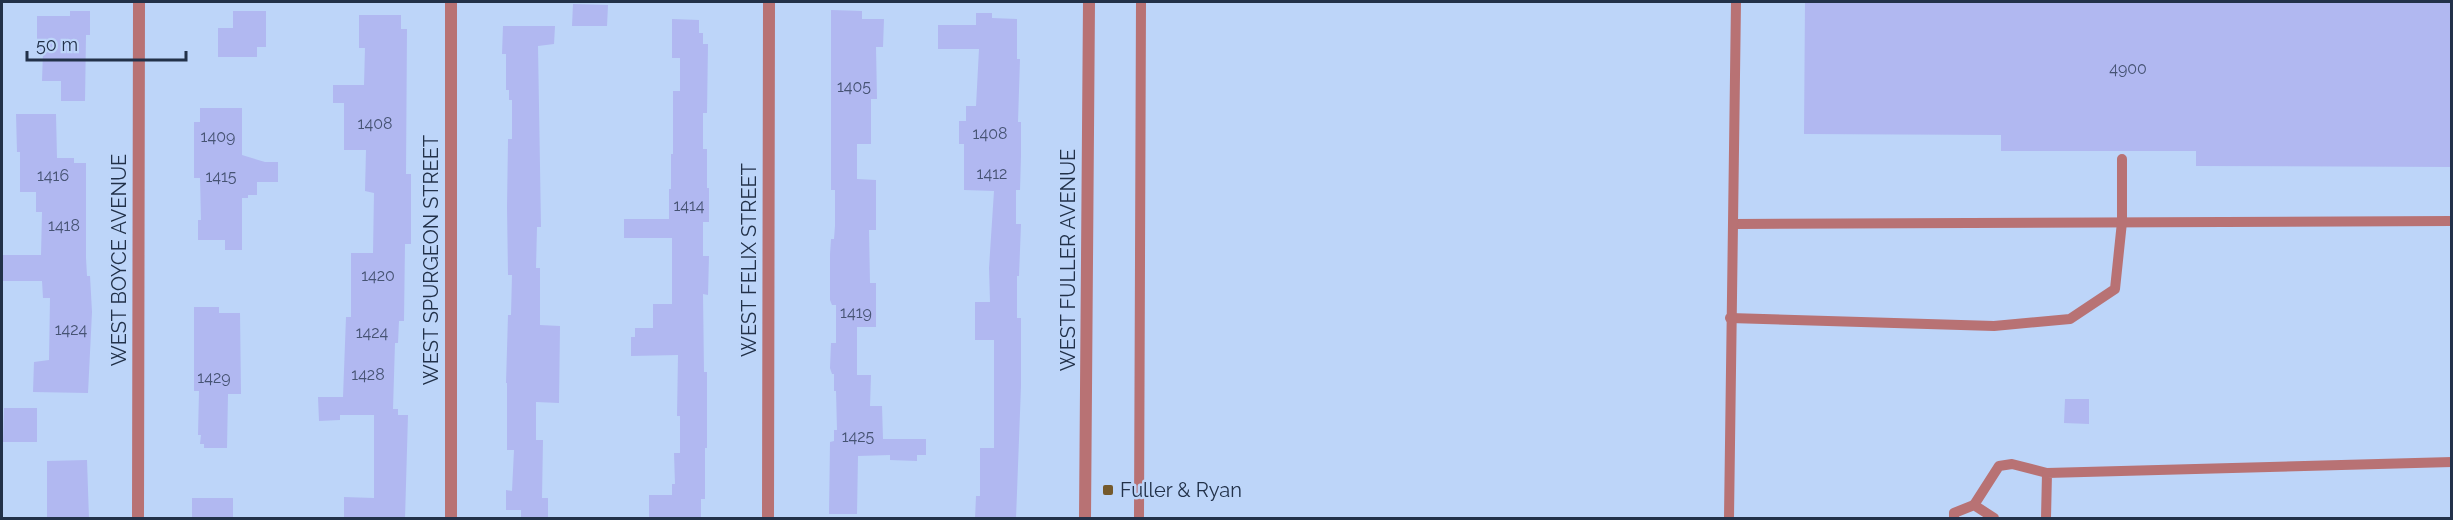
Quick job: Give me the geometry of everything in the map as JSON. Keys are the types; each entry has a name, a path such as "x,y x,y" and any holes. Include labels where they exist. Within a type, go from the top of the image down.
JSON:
{"street":[{"name":"WEST BOYCE AVENUE","path":"138,519 139,2"},
{"name":"WEST SPURGEON STREET","path":"451,2 451,519"},
{"name":"WEST FELIX STREET","path":"768,519 769,2"},
{"name":"WEST FULLER AVENUE","path":"1085,519 1089,2"}],"lane":[{"path":"1139,519 1141,2"},
{"path":"1729,519 1736,2"},
{"path":"1730,318 1994,326 2070,319 2115,289 2122,222 2122,159"},
{"path":"1734,224 2451,221"},
{"path":"1954,519 1954,513 1974,505 1999,466 2012,464 2047,473 2451,462"},
{"path":"2046,519 2047,473"},
{"path":"1974,505 1995,519"}],"building":[{"path":"1805,2 2451,2 2451,167 2196,166 2196,151 2001,151 2001,135 1804,134"},
{"path":"573,4 608,5 607,26 572,26"},
{"path":"831,10 862,11 862,19 884,19 883,47 876,47 877,99 871,99 871,144 857,144 857,179 876,180 876,230 869,230 870,283 876,283 876,327 857,327 857,375 871,375 870,406 882,406 883,439 926,439 926,455 917,455 917,461 890,460 890,455 858,456 857,514 829,514 830,442 834,441 834,430 837,430 836,391 834,391 834,374 830,368 831,343 836,343 836,305 832,305 830,300 831,239 834,239 835,226 835,190 831,190"},
{"path":"70,11 90,11 90,35 86,35 85,101 61,101 61,81 42,81 43,51 37,51 37,16 70,16"},
{"path":"233,11 266,11 266,47 257,47 257,57 218,57 218,28 233,28"},
{"path":"976,13 992,13 992,18 1017,19 1017,59 1020,59 1018,122 1021,122 1021,156 1020,190 1016,190 1016,224 1021,224 1017,318 1021,318 1021,386 1016,519 975,519 976,496 980,496 980,448 994,448 994,340 975,340 975,302 990,302 989,268 994,191 964,190 964,144 959,144 959,121 966,121 966,106 976,106 979,49 938,49 938,25 976,25"},
{"path":"359,15 401,15 401,29 407,29 406,174 411,174 411,244 405,244 404,321 399,321 398,343 395,343 393,409 398,409 398,415 408,415 405,519 344,519 344,497 374,498 374,415 340,415 340,420 319,421 318,397 343,397 346,317 351,317 351,253 373,253 374,193 365,191 366,150 344,150 344,103 333,103 333,85 364,85 365,48 359,48"},
{"path":"672,19 699,20 699,33 703,33 703,44 708,44 707,113 703,113 703,149 707,149 707,188 709,188 709,222 703,222 703,256 709,256 708,295 703,294 704,372 707,372 707,448 705,448 705,499 701,499 701,519 649,519 649,495 672,495 672,484 675,484 674,453 680,453 680,416 677,416 678,355 631,356 631,337 635,337 635,328 653,328 653,304 672,304 672,238 624,238 624,219 669,219 671,154 673,154 673,91 680,91 680,58 672,58"},
{"path":"503,26 555,26 554,44 538,46 541,227 537,227 536,268 540,268 540,325 560,326 559,403 536,402 536,440 543,440 542,498 548,498 548,519 521,519 521,510 506,510 506,490 512,491 514,450 507,450 506,383 512,275 508,275 507,207 508,139 512,139 512,100 509,100 509,90 506,90 506,54 502,54"},
{"path":"200,108 242,108 242,155 265,162 278,162 278,182 257,182 257,195 242,198 242,250 225,250 225,240 198,240 198,220 201,220 200,178 194,178 194,122 200,122"},
{"path":"16,114 56,114 57,158 74,158 74,163 86,163 86,258 87,276 90,276 92,312 88,393 33,392 34,362 49,360 50,298 43,298 42,281 2,281 2,255 41,255 42,212 36,212 36,192 20,192 20,152 17,152"},
{"path":"194,307 219,307 219,313 240,313 241,394 228,394 227,448 204,448 204,444 200,444 201,435 198,435 199,391 194,391"},
{"path":"2065,399 2089,399 2089,424 2064,423"},
{"path":"4,408 37,408 37,442 3,442"},
{"path":"87,460 89,519 47,519 47,461"},
{"path":"192,498 233,498 233,519 192,519"}],"place":[{"name":"Fuller & Ryan","path":"1108,490"}]}
